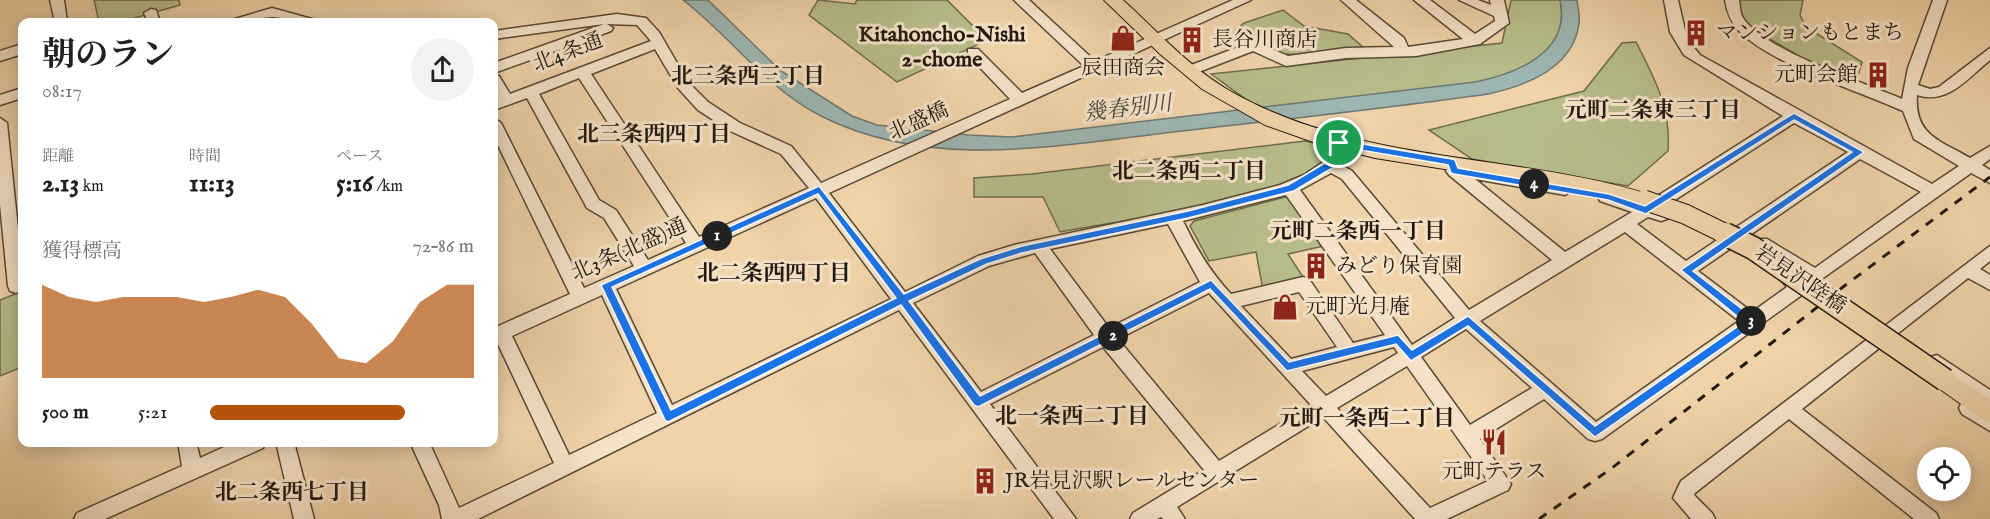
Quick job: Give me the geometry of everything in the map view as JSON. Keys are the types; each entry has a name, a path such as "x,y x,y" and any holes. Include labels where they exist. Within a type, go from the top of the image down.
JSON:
{"main road":[{"name":"岩見沢陸橋","path":"1113,0 1197,75 1223,94 1264,116 1334,142 1453,166 1572,181 1645,205 1684,214 1753,248 1990,412"}],"street":[{"path":"57,0 60,18"},
{"path":"1021,0 1094,67"},
{"path":"973,52 1013,103 1157,39 1223,4 1244,0"},
{"path":"1348,0 1399,41 1402,50"},
{"path":"1425,2 1443,0"},
{"path":"1466,0 1502,14"},
{"path":"1197,75 1254,46 1286,61 1449,48 1475,41 1502,23 1502,14 1497,0"},
{"path":"1671,0 1676,34 1686,51 1794,116 1933,192"},
{"path":"1732,0 1735,17 1740,24 1782,52 1823,74 1911,109"},
{"path":"1940,0 1922,43 1912,88 1913,127 1918,135 1990,177"},
{"path":"1425,2 1475,41"},
{"path":"253,18 272,12 293,18"},
{"path":"498,67 618,24 625,18"},
{"path":"498,34 625,18 641,21 658,43 683,84 703,106 735,127 786,150 819,189 1066,519"},
{"name":"北4条通","path":"500,103 658,43"},
{"path":"0,56 18,50"},
{"path":"1912,88 1930,94 1944,91 1990,53"},
{"path":"582,72 696,245"},
{"path":"530,91 593,204 610,214 644,268"},
{"path":"0,100 18,94"},
{"name":"北盛橋","path":"848,177 1013,103"},
{"path":"1140,519 1169,512 1218,473 1565,261 1625,223 1645,205 1667,198 1794,116"},
{"path":"0,123 13,287"},
{"path":"498,131 580,297"},
{"path":"458,519 984,261 1039,246 1173,218 1290,188 1330,165 1336,158 1334,142"},
{"path":"1330,165 1347,175 1468,321 1595,433 1990,151"},
{"path":"1686,270 1859,152"},
{"path":"1453,166 1565,261"},
{"name":"北3条(北盛)通","path":"498,334 848,177"},
{"path":"1173,218 1192,255 1211,284 1427,519 1501,484 1290,188"},
{"path":"1667,198 1743,233 1816,276"},
{"path":"1645,205 1701,229 1800,287"},
{"path":"1625,223 1752,322"},
{"path":"1039,246 1107,339 1218,473"},
{"path":"1705,519 1683,498 1684,491 1990,252"},
{"path":"1968,270 1990,284"},
{"path":"978,402 1107,339 1211,284"},
{"path":"1228,302 1303,284 1349,351"},
{"path":"606,285 668,417"},
{"path":"1890,329 1990,400"},
{"path":"498,336 565,466"},
{"path":"1287,367 1398,339"},
{"path":"1875,341 1990,423"},
{"path":"1467,437 1546,389"},
{"path":"1789,409 1929,519"},
{"path":"188,447 193,471"},
{"path":"91,518 245,447"},
{"path":"286,447 304,519"},
{"path":"421,447 449,505 452,519"}],"green space":[{"path":"94,0 179,0 180,5 135,18 98,18"},
{"path":"818,0 855,4 857,0 947,0 985,38 979,44 897,82 809,15"},
{"path":"1511,0 1560,0 1559,30 1544,52 1519,69 1486,80 1413,92 1267,108 1245,98 1211,74 1502,43"},
{"path":"1739,0 1803,0 1800,15 1806,27 1862,62 1856,82 1822,70 1747,25 1740,14"},
{"path":"1283,10 1304,26 1348,34 1364,48 1296,55 1281,53 1250,42 1236,30 1244,23"},
{"path":"1636,42 1655,81 1664,107 1668,151 1628,186 1472,159 1429,130 1584,91 1622,43"},
{"path":"1305,141 1326,145 1331,155 1314,170 1285,183 1205,205 1060,232 1043,197 974,197 974,178 1032,174"},
{"path":"1289,196 1328,245 1288,254 1305,280 1263,290 1256,252 1209,261 1190,226 1194,221"},
{"path":"18,293 18,369 0,376 0,300"}],"water":[{"path":"683,0 708,0 781,71 852,116 877,125 1011,137 1475,82 1523,66 1549,47 1558,34 1561,18 1560,0 1577,0 1579,24 1575,40 1557,64 1531,80 1488,94 1051,147 1003,150 956,149 910,144 865,134 821,116 783,92"}],"railway":[{"path":"1539,519 1612,468 1843,287 1990,177"}],"place":[{"name":"マンションもとまち","path":"1696,33"},
{"name":"辰田商会","path":"1123,38"},
{"name":"長谷川商店","path":"1192,40"},
{"name":"元町会館","path":"1878,75"},
{"name":"みどり保育園","path":"1316,266"},
{"name":"元町光月庵","path":"1285,307"},
{"name":"元町テラス","path":"1494,442"},
{"name":"JR岩見沢駅レールセンター","path":"985,481"}],"district":[{"name":"Kitahoncho-Nishi 2-chome","path":"942,48"},
{"name":"北三条西三丁目","path":"748,77"},
{"name":"元町二条東三丁目","path":"1653,111"},
{"name":"北三条西四丁目","path":"654,135"},
{"name":"北二条西二丁目","path":"1189,172"},
{"name":"元町二条西一丁目","path":"1358,232"},
{"name":"北二条西四丁目","path":"774,274"},
{"name":"北一条西二丁目","path":"1072,417"},
{"name":"元町一条西二丁目","path":"1367,419"},
{"name":"北二条西七丁目","path":"292,493"}],"route":[{"path":"1339,143 1336,158 1330,165 1290,188 1188,215 1022,249 984,261 903,300 819,189 606,285 668,417 903,300 978,402 1107,339 1211,284 1287,367 1398,339 1411,356 1468,321 1595,433 1752,322 1686,270 1859,152 1794,116 1646,210 1609,197 1454,170 1452,162 1339,143"}],"water label":[{"name":"幾春別川","path":"1128,109"}]}
